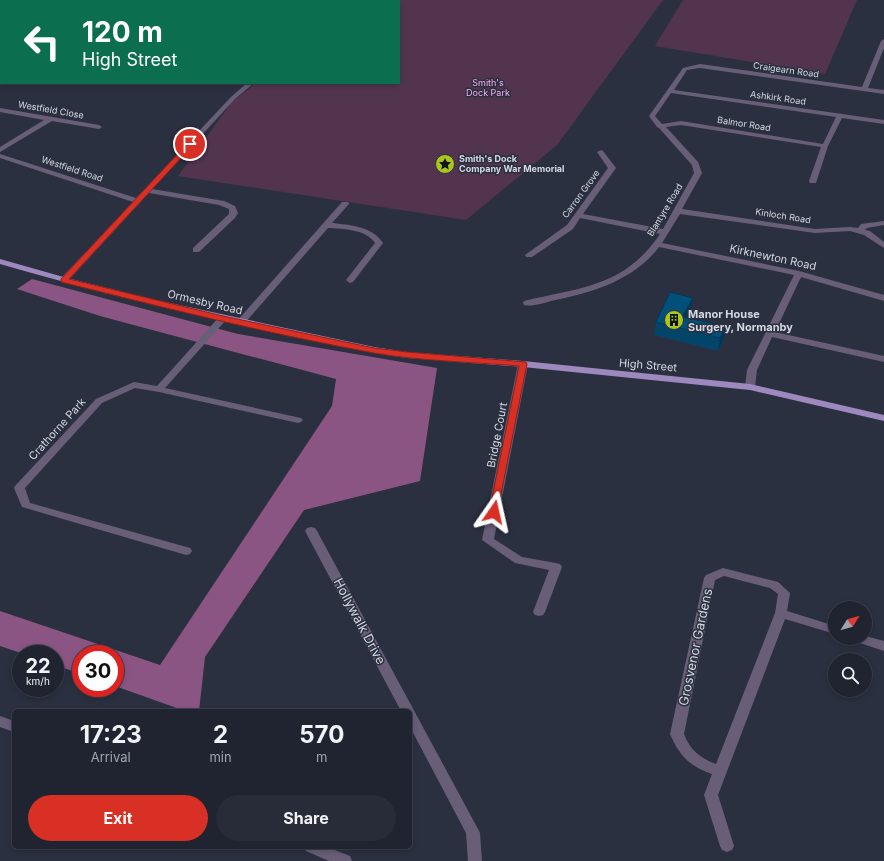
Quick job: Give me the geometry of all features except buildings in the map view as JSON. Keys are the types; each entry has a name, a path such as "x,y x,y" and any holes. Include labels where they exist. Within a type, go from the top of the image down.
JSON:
{"main road":[{"name":"Ormesby Road","path":"0,261 64,280 223,318 338,344 407,355"},
{"name":"High Street","path":"407,355 523,364 750,387 884,418"}],"street":[{"path":"864,90 881,56 884,41"},
{"name":"Craigearn Road","path":"669,91 685,69 700,66 884,92"},
{"path":"64,280 233,98 250,84"},
{"path":"659,126 652,116 669,91"},
{"name":"Ashkirk Road","path":"669,91 884,122"},
{"name":"Westfield Close","path":"0,110 99,127"},
{"path":"813,181 825,146 840,116"},
{"path":"0,150 50,119"},
{"name":"Balmor Road","path":"659,126 681,123 825,146"},
{"name":"Blantyre Road","path":"527,303 566,296 588,290 637,266 651,252 677,211 698,172 695,164 659,126"},
{"name":"Carron Grove","path":"529,255 570,227 579,216 612,168 601,152"},
{"name":"Westfield Road","path":"0,156 138,201"},
{"path":"148,190 221,203 232,208 234,213 232,216 196,250"},
{"path":"241,322 345,204"},
{"name":"Kinloch Road","path":"677,211 815,231 850,229 860,231 864,226 884,222"},
{"path":"579,216 664,232"},
{"path":"326,225 367,232 377,238 379,243 350,280"},
{"path":"860,231 867,233 884,246"},
{"name":"Kirknewton Road","path":"656,244 799,273 840,283 884,298"},
{"path":"750,387 752,370 771,334 799,273"},
{"path":"159,389 223,318"},
{"path":"771,334 884,359"},
{"name":"Bridge Court","path":"523,364 488,540 519,560 556,567 539,612"},
{"name":"Crathorne Park","path":"186,551 26,506 19,488 99,401 134,385 159,389 298,420"},
{"name":"Hollywalk Drive","path":"311,531 407,709"},
{"name":"Grosvenor Gardens","path":"720,771 696,762 682,748 677,734 710,578 723,572 774,584 784,592 781,613 711,795 727,846"},
{"path":"781,613 828,628"},
{"path":"872,642 884,646"},
{"path":"412,719 474,833 475,861"},
{"path":"0,721 12,726"},
{"path":"316,849 346,861"}],"green space":[{"name":"Smith's Dock Park","path":"400,0 663,0 557,145 466,220 178,176 232,102 255,84 400,84"},
{"path":"683,0 857,0 825,74 655,46"}],"shaded area":[{"path":"32,279 238,334 437,368 420,481 304,510 205,657 199,709 179,709 124,689 124,653 160,665 332,406 336,379 100,316 17,289"},
{"path":"0,611 101,645 72,645 72,671 64,668 64,645 12,645 12,650 0,646"}],"place":[{"name":"Smith's Dock Company War Memorial","path":"445,164"},
{"name":"Manor House Surgery, Normanby","path":"674,320"}],"route":[{"path":"190,144 64,280 156,303 338,344 407,355 523,364 494,512"}]}
